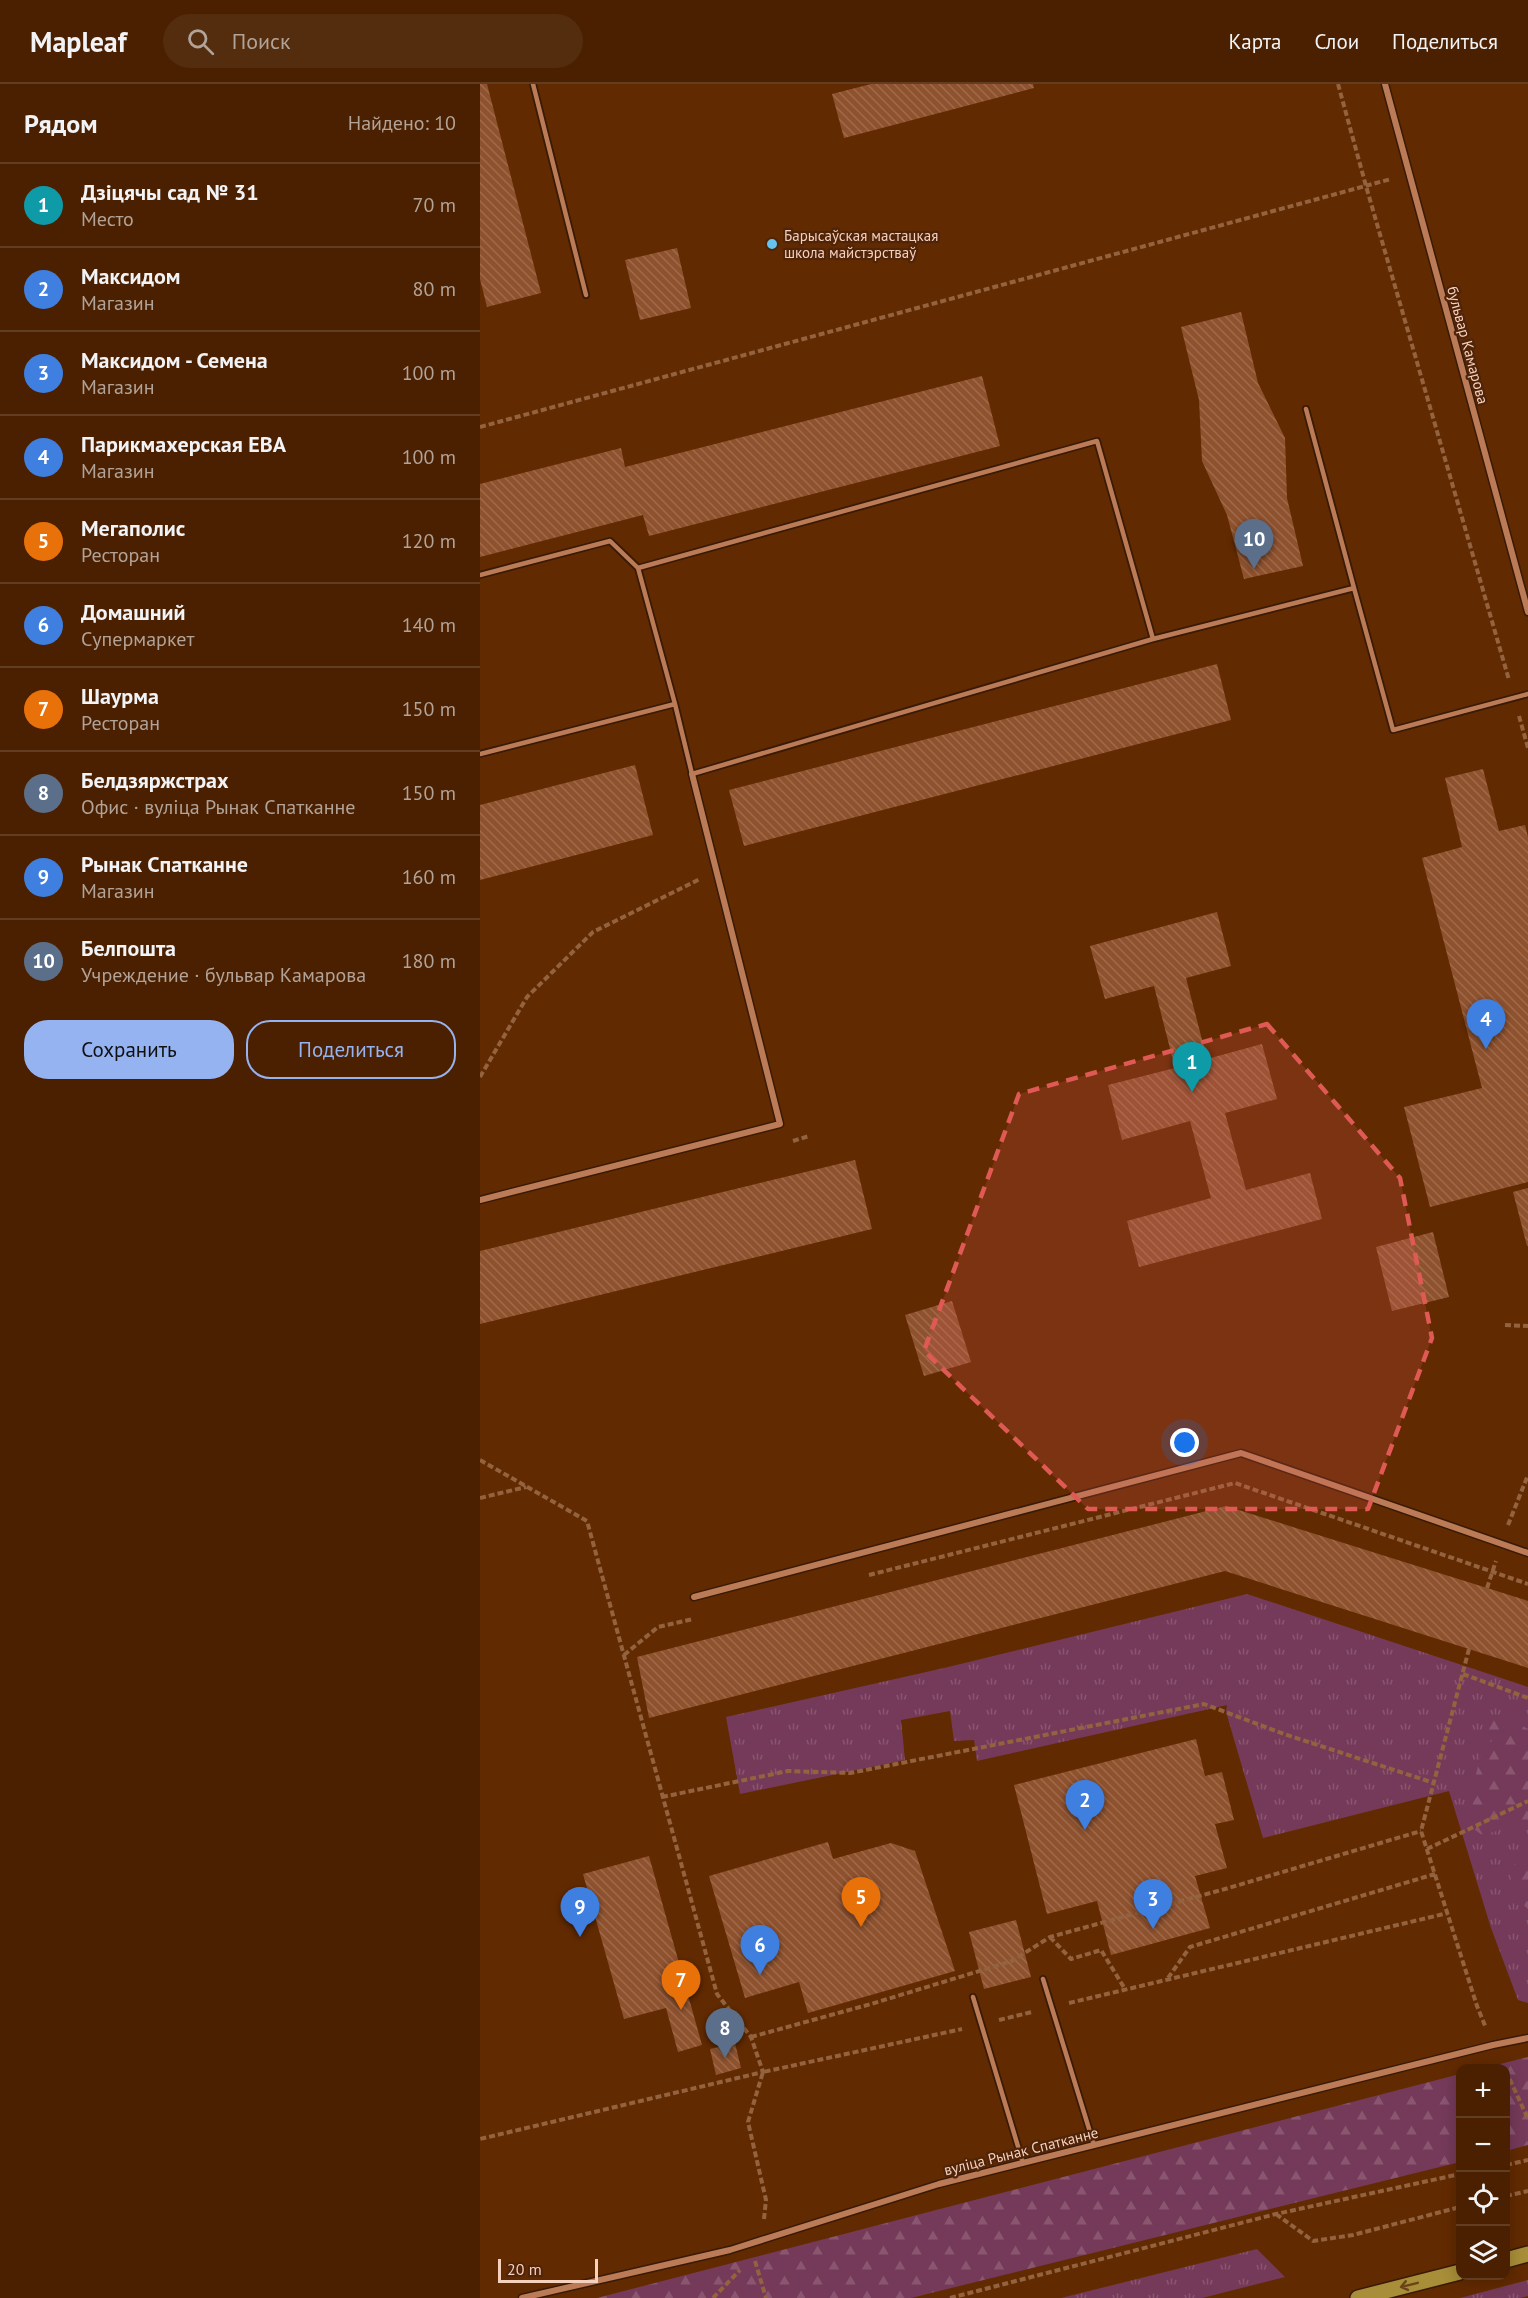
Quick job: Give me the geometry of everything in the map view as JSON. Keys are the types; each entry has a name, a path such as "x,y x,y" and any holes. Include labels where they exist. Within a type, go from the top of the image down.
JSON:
{"main road":[{"path":"1510,2259 1528,2254"},
{"path":"1358,2298 1456,2273"}],"street":[{"name":"бульвар Камарова","path":"1385,84 1528,612"},
{"path":"480,1200 780,1124 692,774"},
{"path":"694,1597 1241,1453 1528,1553"},
{"name":"вуліца Рынак Спатканне","path":"522,2298 761,2241 939,2184 1528,2038"}],"lane":[{"path":"533,84 586,295"},
{"path":"1306,409 1393,730 1528,694"},
{"path":"638,568 1097,441 1153,639"},
{"path":"480,575 610,540 638,568 692,774 1153,639 1354,588"},
{"path":"480,754 675,704"},
{"path":"1043,1979 1094,2145"},
{"path":"973,1997 1023,2163"}],"path":[{"path":"1338,84 1528,748"},
{"path":"480,428 1410,174"},
{"path":"480,1077 526,997 593,932 717,871"},
{"path":"1505,1325 1528,1326"},
{"path":"480,1460 587,1521 717,1994 751,2037 763,2072 748,2122 766,2200 761,2241"},
{"path":"1487,1588 1501,1544 1528,1475"},
{"path":"866,1575 1235,1483 1528,1584"},
{"path":"480,1498 526,1487"},
{"path":"624,1655 658,1627 704,1616"},
{"path":"1468,1649 1421,1831 1476,2006 1493,2045"},
{"path":"1463,1674 1528,1698"},
{"path":"663,1797 788,1771 850,1773 1204,1704 1284,1734 1434,1783"},
{"path":"1427,1849 1528,1801"},
{"path":"751,2037 1012,1961 1050,1937 1225,1889 1421,1831"},
{"path":"1167,1979 1190,1947 1435,1875"},
{"path":"480,2139 763,2072 981,2025 1448,1913"},
{"path":"1050,1937 1071,1959 1101,1950 1125,1989"},
{"path":"1510,2080 1528,2119"},
{"path":"1510,2164 1528,2160"},
{"path":"950,2298 1276,2214 1456,2175"},
{"path":"1510,2195 1528,2191"},
{"path":"1276,2214 1313,2241 1353,2235 1456,2208"},
{"path":"713,2298 754,2255 766,2298"}],"highlighted area":[{"path":"1267,1024 1400,1178 1432,1338 1368,1509 1088,1509 924,1351 1019,1094"}],"green space":[{"path":"1247,1594 1528,1687 1528,2003 1518,2000 1491,1928 1449,1791 1263,1838 1226,1712 1227,1705 977,1761 974,1740 954,1741 950,1711 901,1720 905,1760 740,1794 726,1717 944,1668"},
{"path":"1496,1715 1528,1729 1528,1826 1506,1824 1497,1831 1482,1835 1470,1826 1465,1797 1475,1778 1482,1751 1492,1741 1485,1726"},
{"path":"1528,1857 1528,1909 1517,1896 1508,1868"},
{"path":"1528,2057 1528,2145 1510,2150 1510,2064 1500,2064"},
{"path":"1456,2075 1456,2163 911,2298 597,2298"},
{"path":"1257,2249 1285,2277 1202,2298 1061,2298"},
{"path":"1528,2280 1528,2296 1460,2298"}],"building":[{"path":"480,84 487,84 541,293 487,307 480,279"},
{"path":"871,84 1033,84 1034,88 844,138 832,94"},
{"path":"677,248 691,308 640,320 625,260"},
{"path":"1241,312 1258,383 1285,438 1287,498 1303,566 1244,579 1227,515 1202,461 1199,400 1181,327"},
{"path":"982,376 1000,446 649,536 643,515 480,557 480,484 621,448 625,467"},
{"path":"1217,664 1231,720 744,846 729,790"},
{"path":"635,765 653,835 480,880 480,805"},
{"path":"1483,769 1499,831 1525,825 1528,837 1528,1182 1430,1207 1404,1107 1482,1088 1422,858 1462,847 1445,778"},
{"path":"1217,912 1231,966 1186,978 1207,1059 1262,1044 1277,1099 1225,1113 1246,1190 1310,1173 1322,1219 1139,1267 1127,1221 1211,1198 1190,1121 1122,1140 1108,1085 1175,1068 1154,986 1105,999 1090,946"},
{"path":"855,1160 872,1229 480,1324 480,1251"},
{"path":"1528,1188 1528,1246 1527,1246 1513,1192"},
{"path":"1433,1232 1449,1297 1392,1311 1376,1247"},
{"path":"952,1301 971,1362 924,1376 905,1315"},
{"path":"1226,1506 1528,1601 1528,1668 1225,1571 649,1718 637,1657"},
{"path":"1196,1739 1205,1776 1222,1772 1234,1820 1215,1824 1227,1868 1195,1876 1210,1928 1111,1955 1097,1901 1047,1914 1014,1785"},
{"path":"828,1842 833,1859 891,1843 915,1851 955,1971 808,2013 799,1982 745,1998 709,1876"},
{"path":"649,1856 702,2045 678,2052 666,2008 624,2019 583,1874"},
{"path":"1016,1920 1031,1977 984,1989 969,1932"},
{"path":"735,2043 741,2068 716,2075 710,2049"}],"place":[{"name":"Барысаўская мастацкая школа майстэрстваў","path":"772,244"},
{"name":"Белпошта","path":"1254,569"},
{"name":"Парикмахерская ЕВА","path":"1486,1049"},
{"name":"Дзіцячы сад № 31","path":"1192,1092"},
{"name":"Максидом","path":"1085,1830"},
{"name":"Мегаполис","path":"861,1927"},
{"name":"Максидом - Семена","path":"1153,1929"},
{"name":"Рынак Спатканне","path":"580,1937"},
{"name":"Домашний","path":"760,1975"},
{"name":"Шаурма","path":"681,2010"},
{"name":"Белдзяржстрах","path":"725,2058"}]}
